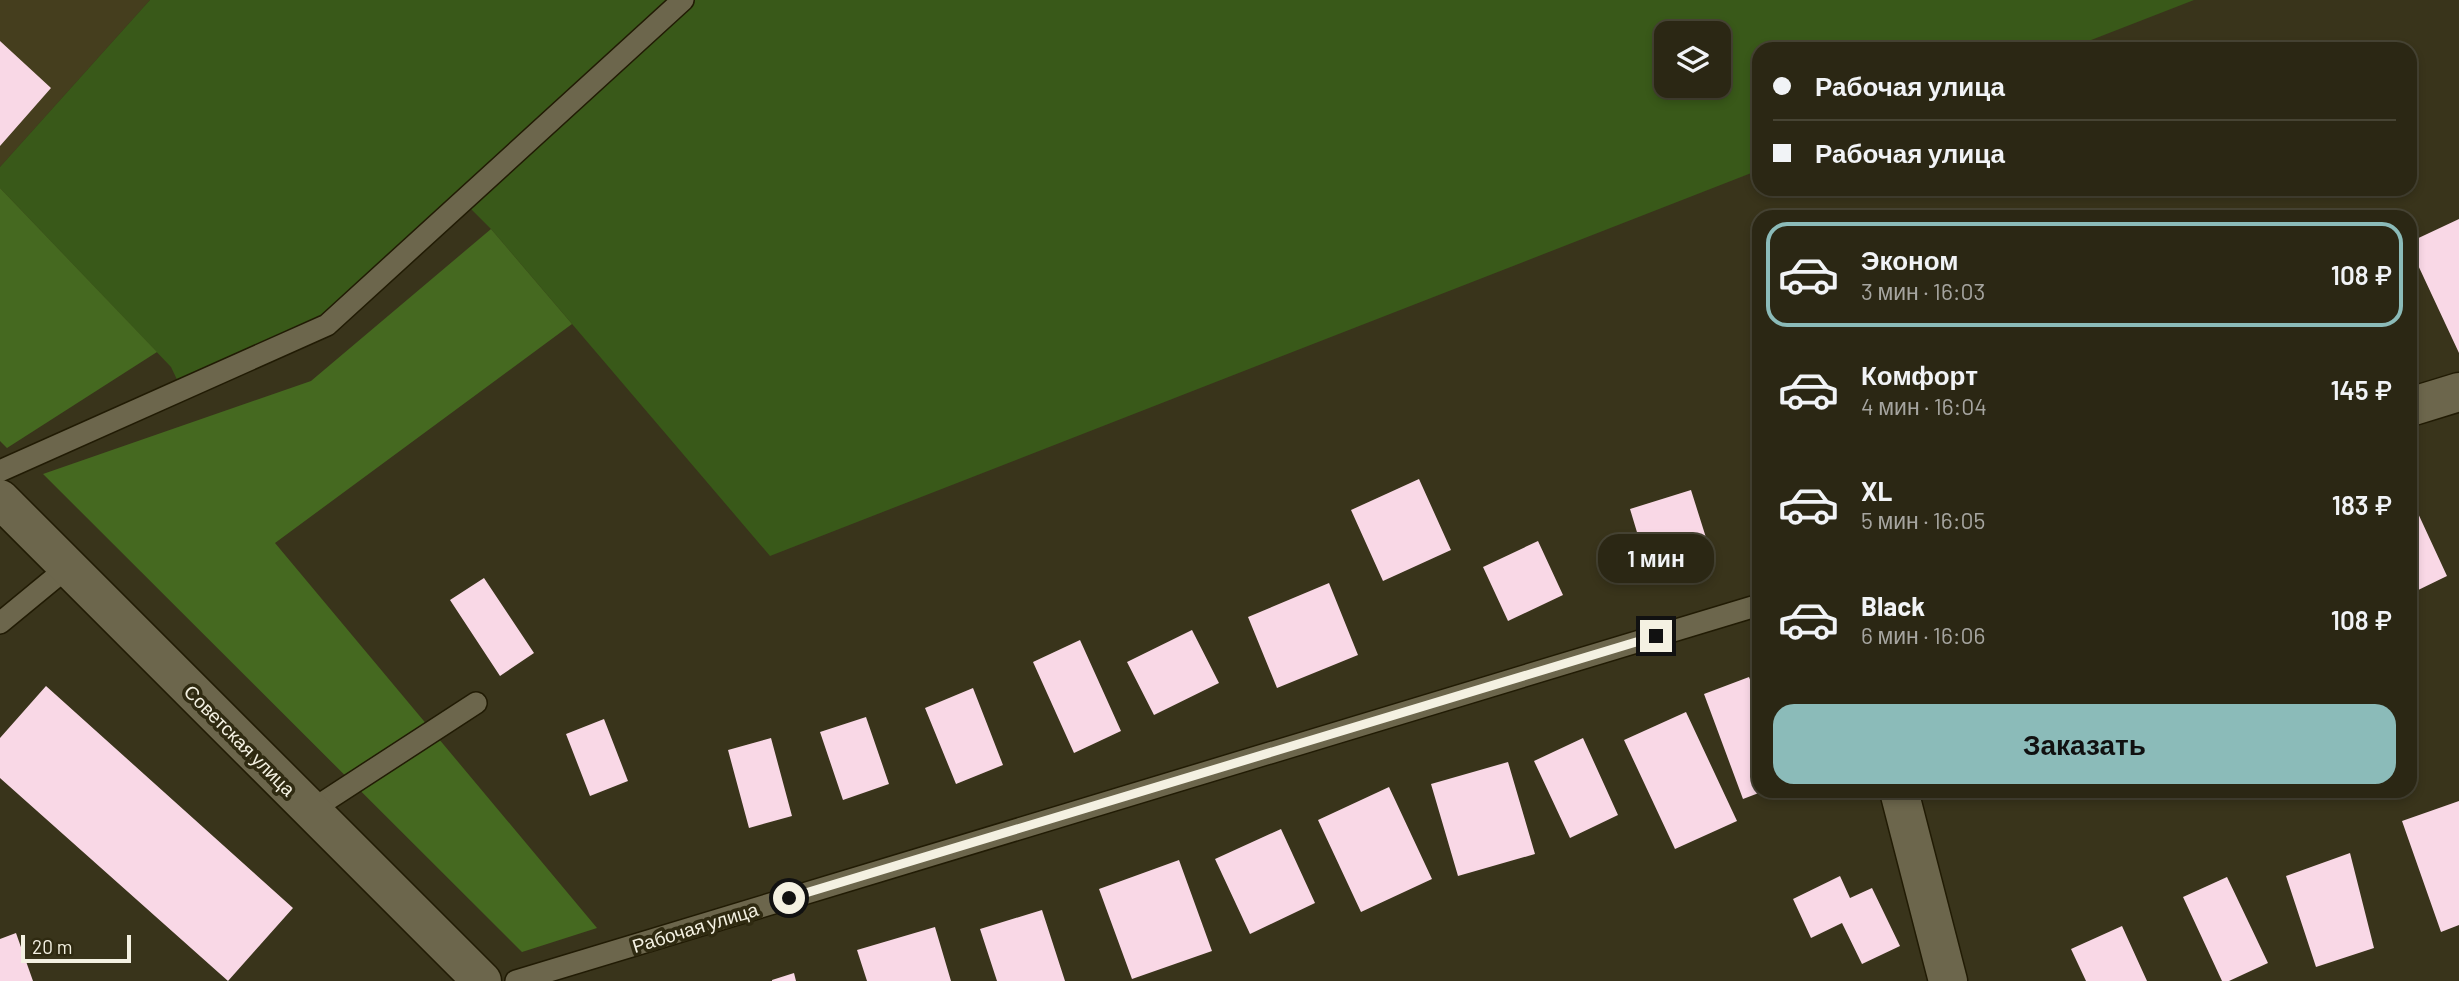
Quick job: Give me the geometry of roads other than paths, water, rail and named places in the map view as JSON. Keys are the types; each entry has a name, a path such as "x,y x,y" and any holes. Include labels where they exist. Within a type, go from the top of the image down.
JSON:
{"main road":[{"path":"2417,405 2459,392"},
{"name":"Советская улица","path":"0,499 482,981"},
{"path":"1901,798 1948,981"}],"lane":[{"path":"0,471 327,326 683,0"},
{"path":"0,623 68,567"},
{"name":"Рабочая улица","path":"516,981 1752,607"},
{"path":"310,811 476,703"}]}
